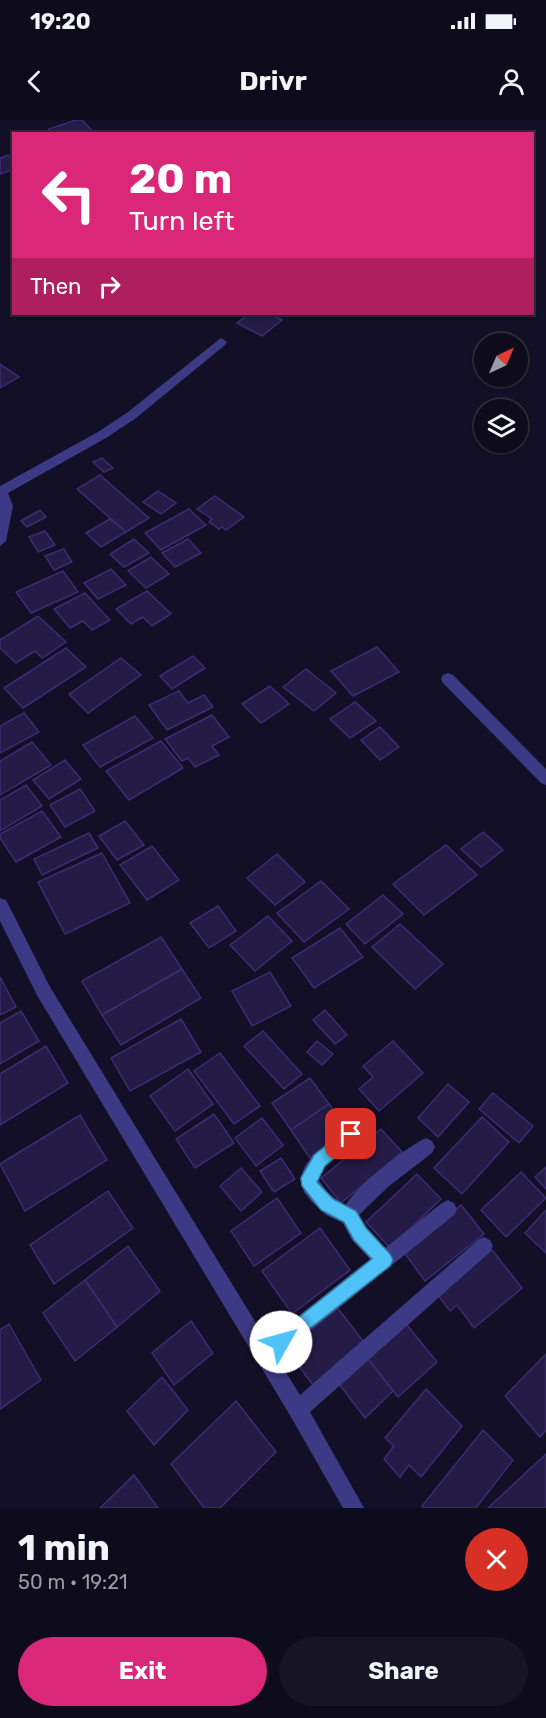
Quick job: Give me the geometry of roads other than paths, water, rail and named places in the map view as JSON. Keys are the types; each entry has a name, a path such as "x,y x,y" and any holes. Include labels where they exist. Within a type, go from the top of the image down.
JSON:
{"street":[{"path":"0,541 7,506 0,490 102,435 132,415 221,342"},
{"path":"448,679 546,779"},
{"path":"0,905 44,992 298,1410 354,1508"},
{"path":"350,1217 340,1214 320,1199 310,1186 309,1178 320,1161 351,1134"},
{"path":"384,1260 360,1234 350,1217 351,1211 362,1198 426,1147"},
{"path":"264,1356 448,1209"},
{"path":"298,1410 484,1246"}]}
